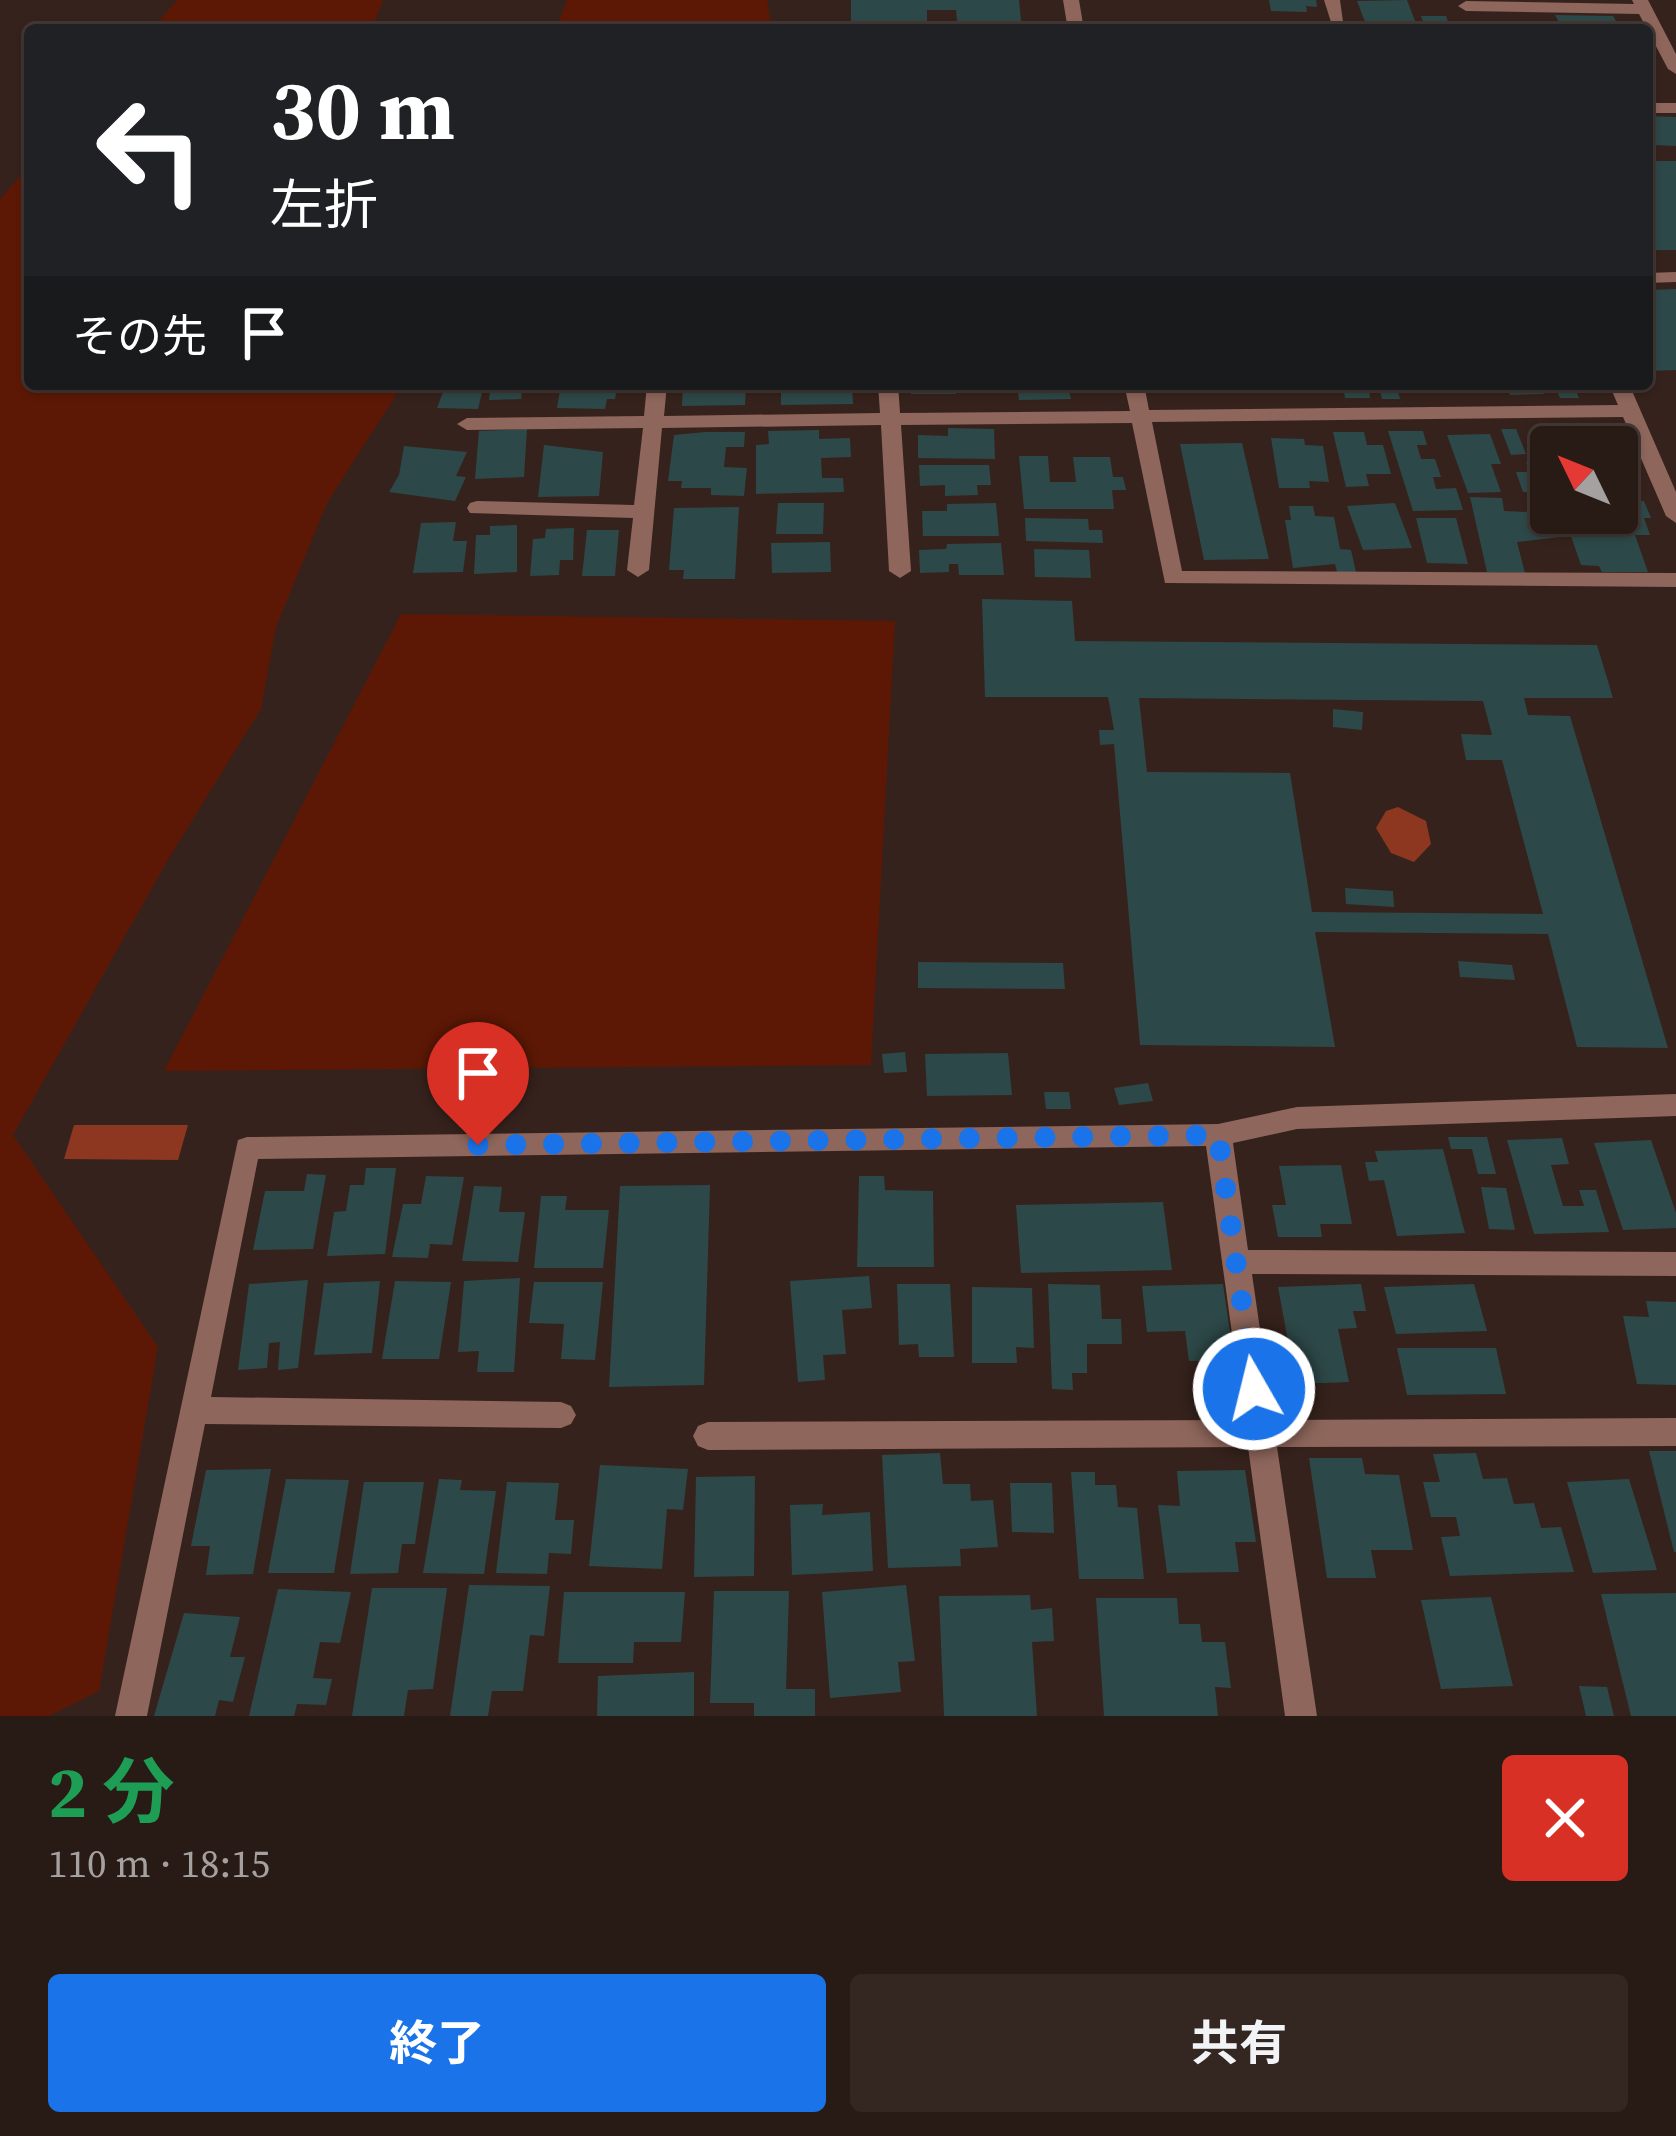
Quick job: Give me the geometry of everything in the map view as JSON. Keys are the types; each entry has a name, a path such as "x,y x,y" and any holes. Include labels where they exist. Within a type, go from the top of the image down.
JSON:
{"street":[{"path":"1332,0 1337,19"},
{"path":"1466,6 1642,5"},
{"path":"1653,26 1676,69"},
{"path":"638,570 656,390"},
{"path":"888,390 899,571"},
{"path":"1135,390 1173,578 1676,580"},
{"path":"1621,390 1676,516"},
{"path":"467,424 1630,411"},
{"path":"477,508 644,512"},
{"path":"130,1716 247,1148 1218,1135 1297,1118 1676,1105"},
{"path":"1218,1135 1300,1716"},
{"path":"1236,1262 1676,1264"},
{"path":"194,1410 561,1415"},
{"path":"708,1436 1676,1432"}],"shaded area":[{"path":"177,0 383,0 373,24 156,24"},
{"path":"567,0 767,0 771,24 558,24"},
{"path":"24,172 24,390 399,390 327,503 276,627 261,709 169,858 13,1135 158,1347 99,1691 49,1716 0,1716 0,199"},
{"path":"401,614 895,621 871,1065 164,1071"},
{"path":"1398,807 1426,821 1431,844 1414,862 1391,853 1376,828 1386,811"},
{"path":"74,1125 188,1125 178,1160 64,1159"}],"building":[{"path":"851,0 1019,0 1021,24 957,24 956,10 927,10 927,24 851,24"},
{"path":"1269,0 1316,0 1317,7 1306,6 1307,12 1271,11"},
{"path":"1407,0 1415,21 1365,22 1357,1"},
{"path":"1555,15 1613,16 1616,21 1635,24 1560,24"},
{"path":"1421,16 1446,16 1449,24 1424,24"},
{"path":"1653,116 1676,117 1676,146 1653,145"},
{"path":"1653,161 1676,161 1676,250 1653,250"},
{"path":"1676,289 1676,370 1653,371 1653,290"},
{"path":"444,390 483,390 478,409 437,408"},
{"path":"490,390 522,390 521,399 489,400"},
{"path":"560,390 617,390 605,409 557,408"},
{"path":"683,390 746,390 745,405 682,406"},
{"path":"781,390 852,390 853,404 781,405"},
{"path":"911,390 956,390 956,394 911,394"},
{"path":"966,390 1007,392 967,393"},
{"path":"1018,390 1077,390 1069,391 1071,399 1019,400"},
{"path":"1369,390 1370,398 1345,398 1344,392 1328,392"},
{"path":"1380,390 1416,391 1398,391 1400,399 1382,399"},
{"path":"1509,390 1542,390 1544,394 1510,395"},
{"path":"1557,390 1600,390 1576,391 1579,398 1560,398"},
{"path":"948,428 994,429 995,459 918,458 918,435 948,436"},
{"path":"527,429 524,477 475,479 479,431"},
{"path":"1501,429 1516,429 1526,454 1511,455"},
{"path":"819,430 819,439 850,438 851,457 821,458 822,478 843,478 844,492 756,494 756,445 769,444 768,431"},
{"path":"1388,431 1423,431 1427,445 1417,445 1421,459 1435,459 1441,477 1433,477 1436,489 1456,488 1463,510 1413,511"},
{"path":"745,432 744,447 726,447 724,467 747,468 744,496 711,495 711,488 681,488 682,481 668,481 674,435"},
{"path":"1333,432 1364,432 1367,445 1383,445 1391,474 1366,474 1369,486 1346,487"},
{"path":"1490,434 1501,464 1491,464 1501,492 1468,493 1447,435"},
{"path":"1271,438 1304,439 1305,445 1323,446 1329,482 1309,481 1310,488 1279,488"},
{"path":"1242,443 1269,559 1204,560 1180,444"},
{"path":"544,445 603,452 599,496 538,497"},
{"path":"404,446 467,452 456,476 466,477 455,501 389,492 399,475"},
{"path":"1019,456 1048,456 1050,482 1076,482 1073,457 1110,457 1113,477 1123,477 1126,490 1112,490 1114,509 1024,509"},
{"path":"1526,462 1530,462 1530,492 1523,492 1516,472 1529,472"},
{"path":"919,465 989,465 991,485 977,485 978,495 945,496 945,485 920,486"},
{"path":"1470,497 1502,498 1504,511 1530,512 1530,534 1559,534 1517,542 1525,573 1487,572"},
{"path":"1638,501 1644,501 1651,518 1644,518 1650,535 1635,535 1648,572 1602,572 1599,566 1581,565 1570,534 1638,534"},
{"path":"778,503 824,503 823,534 776,534"},
{"path":"996,503 999,536 923,536 922,511 947,511 947,504"},
{"path":"1395,503 1412,548 1363,550 1347,506"},
{"path":"1289,506 1313,506 1315,516 1334,517 1340,549 1351,550 1356,572 1337,572 1335,564 1293,568 1285,520 1291,520"},
{"path":"739,507 735,579 683,579 684,570 669,570 674,508"},
{"path":"1025,518 1088,519 1089,530 1102,530 1103,543 1026,541"},
{"path":"1416,518 1456,518 1468,564 1427,563"},
{"path":"456,522 453,541 467,541 463,572 413,573 421,523"},
{"path":"517,525 517,572 474,574 476,535 490,535 490,526"},
{"path":"574,528 573,560 560,560 559,575 530,576 533,539 545,538 546,529"},
{"path":"587,530 619,530 615,576 582,576"},
{"path":"830,542 831,572 772,573 771,543"},
{"path":"1001,543 1004,575 959,575 958,564 949,564 949,572 920,573 919,550"},
{"path":"1034,549 1089,550 1091,578 1035,577"},
{"path":"982,599 1072,601 1075,641 1597,645 1613,698 1524,698 1528,715 1570,716 1668,1048 1577,1047 1548,934 1315,932 1335,1047 1140,1045 1114,744 1100,745 1099,730 1114,730 1108,697 985,697","holes":["1139,698 1483,701 1492,735 1461,734 1466,760 1502,760 1543,914 1312,912 1290,773 1147,772"]},
{"path":"1333,709 1363,712 1362,730 1333,727"},
{"path":"1345,888 1393,891 1394,907 1346,904"},
{"path":"1458,961 1512,965 1515,980 1460,977"},
{"path":"918,962 1063,963 1065,989 918,988"},
{"path":"905,1052 907,1072 884,1073 882,1054"},
{"path":"1008,1053 1012,1095 927,1096 925,1054"},
{"path":"1148,1083 1153,1101 1119,1105 1114,1088"},
{"path":"1044,1092 1069,1092 1071,1109 1046,1109"},
{"path":"1448,1137 1487,1137 1496,1174 1478,1174 1472,1149 1451,1149"},
{"path":"1562,1138 1569,1164 1551,1165 1563,1206 1584,1206 1579,1190 1596,1190 1609,1232 1534,1234 1507,1140"},
{"path":"1651,1140 1676,1213 1676,1228 1623,1230 1594,1143"},
{"path":"1443,1149 1465,1233 1397,1236 1384,1180 1369,1181 1365,1162 1378,1162 1375,1151"},
{"path":"1341,1165 1352,1224 1320,1224 1322,1237 1278,1237 1272,1205 1286,1205 1279,1166"},
{"path":"366,1168 396,1168 385,1254 327,1256 334,1212 346,1211 350,1185 364,1185"},
{"path":"307,1174 326,1175 313,1249 253,1250 265,1191 304,1191"},
{"path":"426,1176 464,1177 452,1245 430,1244 428,1258 392,1257 403,1204 421,1204"},
{"path":"859,1176 884,1176 885,1190 933,1191 934,1267 857,1267"},
{"path":"710,1185 704,1385 609,1387 620,1186"},
{"path":"474,1186 502,1187 499,1212 525,1212 518,1262 462,1261"},
{"path":"1481,1187 1506,1188 1515,1230 1489,1229"},
{"path":"541,1196 567,1196 565,1210 609,1210 603,1268 534,1268"},
{"path":"1163,1202 1172,1270 1021,1273 1016,1205"},
{"path":"869,1276 872,1308 842,1310 846,1354 823,1355 825,1380 798,1382 790,1281"},
{"path":"520,1278 514,1372 477,1372 479,1351 458,1352 464,1281"},
{"path":"308,1280 298,1368 278,1370 280,1342 269,1343 267,1368 238,1370 249,1284"},
{"path":"380,1281 372,1353 314,1355 324,1283"},
{"path":"395,1281 451,1282 439,1359 382,1359"},
{"path":"534,1282 603,1282 595,1360 561,1359 564,1324 529,1323"},
{"path":"897,1284 950,1284 954,1357 919,1357 918,1344 899,1345"},
{"path":"1048,1284 1100,1285 1102,1319 1121,1319 1122,1344 1087,1344 1087,1373 1072,1373 1073,1390 1052,1389"},
{"path":"1223,1284 1234,1360 1189,1361 1185,1331 1147,1332 1142,1286"},
{"path":"1361,1284 1366,1311 1353,1311 1357,1328 1338,1329 1349,1382 1296,1384 1278,1287"},
{"path":"1474,1284 1487,1331 1396,1334 1384,1287"},
{"path":"972,1287 1032,1288 1034,1348 1016,1347 1017,1363 972,1363"},
{"path":"1646,1301 1676,1302 1676,1385 1637,1384 1623,1316 1649,1317"},
{"path":"1397,1348 1496,1348 1506,1394 1407,1395"},
{"path":"1649,1451 1676,1451 1676,1552 1674,1552"},
{"path":"940,1453 943,1484 970,1484 971,1501 993,1500 998,1547 960,1549 961,1566 888,1568 882,1455"},
{"path":"1476,1453 1483,1479 1507,1478 1514,1504 1534,1503 1541,1528 1561,1527 1574,1572 1450,1576 1441,1537 1460,1536 1456,1517 1431,1517 1423,1482 1440,1482 1433,1454"},
{"path":"1309,1458 1362,1458 1365,1474 1399,1475 1413,1550 1371,1550 1376,1578 1327,1578"},
{"path":"600,1465 688,1469 683,1510 667,1509 662,1569 589,1566"},
{"path":"271,1469 253,1574 206,1575 210,1546 191,1546 206,1470"},
{"path":"1245,1470 1256,1542 1235,1542 1239,1572 1167,1573 1158,1505 1180,1506 1177,1471"},
{"path":"1071,1472 1095,1472 1095,1485 1116,1485 1118,1507 1137,1508 1144,1579 1079,1579"},
{"path":"755,1476 754,1576 694,1577 696,1477"},
{"path":"286,1479 349,1480 334,1573 268,1573"},
{"path":"439,1479 462,1480 460,1490 496,1491 484,1574 423,1573"},
{"path":"1629,1479 1657,1570 1593,1573 1567,1482"},
{"path":"364,1482 424,1482 415,1544 402,1544 398,1573 350,1574"},
{"path":"507,1482 559,1483 555,1520 574,1520 571,1554 549,1553 547,1574 496,1573"},
{"path":"1010,1483 1052,1483 1054,1533 1012,1532"},
{"path":"823,1504 822,1515 870,1512 873,1571 792,1575 790,1505"},
{"path":"469,1585 550,1586 544,1636 530,1635 523,1691 492,1691 488,1716 450,1716"},
{"path":"906,1585 915,1661 898,1662 901,1692 830,1698 822,1592"},
{"path":"372,1588 447,1588 433,1689 408,1690 404,1716 352,1716"},
{"path":"278,1589 351,1592 340,1643 320,1642 313,1678 332,1679 326,1705 297,1704 294,1716 249,1716"},
{"path":"714,1591 789,1591 786,1689 815,1689 815,1716 754,1716 754,1703 710,1703"},
{"path":"564,1592 685,1592 681,1642 634,1642 633,1663 558,1663"},
{"path":"1676,1593 1676,1716 1631,1716 1601,1594"},
{"path":"1030,1595 1031,1610 1052,1608 1054,1641 1032,1642 1037,1716 944,1716 939,1596"},
{"path":"1491,1597 1513,1686 1441,1689 1421,1600"},
{"path":"1096,1598 1177,1598 1179,1624 1200,1624 1202,1642 1225,1642 1231,1688 1215,1687 1218,1716 1104,1716"},
{"path":"184,1613 240,1617 230,1657 245,1657 233,1702 219,1700 215,1716 154,1716"},
{"path":"694,1672 694,1716 597,1716 598,1676"},
{"path":"1579,1686 1607,1687 1614,1716 1586,1716"}],"route":[{"path":"478,1145 1218,1135 1254,1389"}]}
